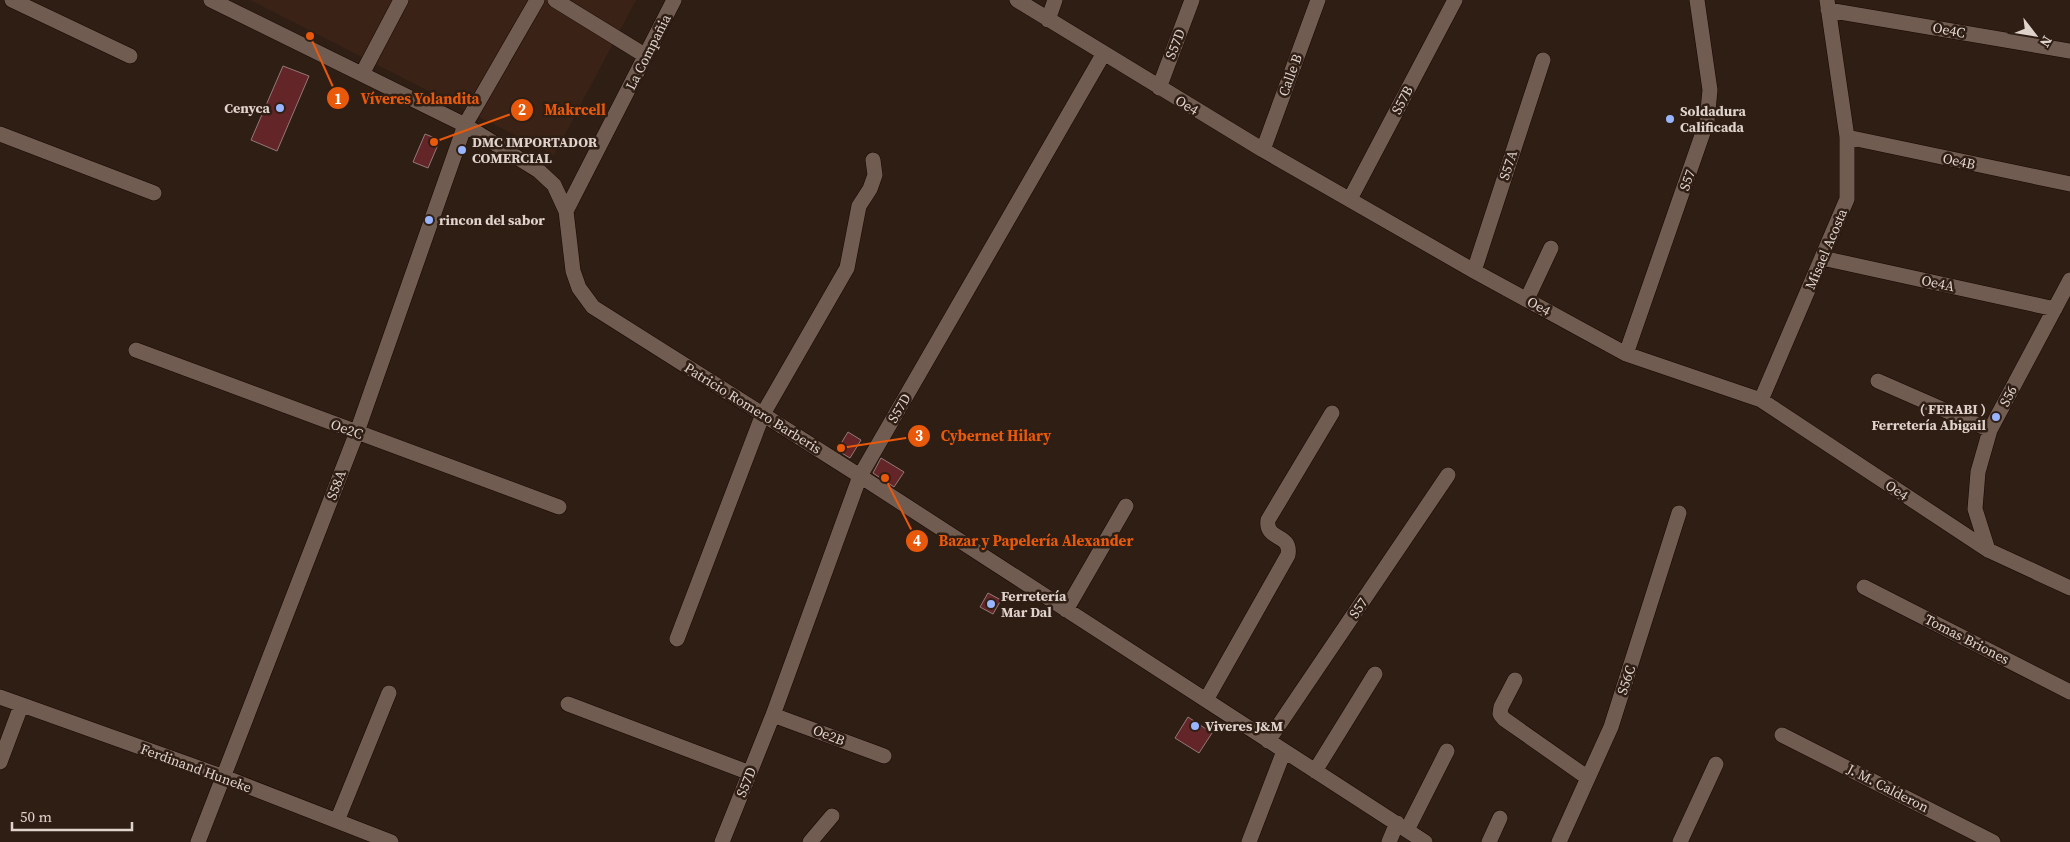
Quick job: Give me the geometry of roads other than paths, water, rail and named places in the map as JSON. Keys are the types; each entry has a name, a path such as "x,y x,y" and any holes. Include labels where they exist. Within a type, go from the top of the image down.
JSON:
{"street":[{"path":"12,0 130,56"},
{"name":"Patricio Romero Barberis","path":"211,0 466,125 539,171 554,185 566,211 573,271 579,288 593,307 860,476 1426,842"},
{"path":"362,74 401,0"},
{"name":"S58A","path":"198,842 357,432 466,125 537,0"},
{"path":"555,0 646,56"},
{"name":"La Compañia","path":"566,211 674,0"},
{"name":"Oe4","path":"1017,0 1262,150 1474,271 1626,354 1761,400 1988,550 2070,588"},
{"path":"1048,20 1054,0"},
{"name":"S57D","path":"1159,88 1192,0"},
{"name":"Calle B","path":"1262,150 1318,0"},
{"name":"S57B","path":"1350,199 1455,0"},
{"name":"S57","path":"1626,354 1707,121 1710,90 1697,0"},
{"name":"Oe4C","path":"1828,5 2070,51"},
{"name":"Misael Acosta","path":"1761,400 1847,199 1847,137 1828,5"},
{"name":"S57D","path":"722,842 773,715 860,476 1104,53"},
{"name":"S57A","path":"1474,271 1542,60"},
{"path":"0,134 154,193"},
{"name":"Oe4B","path":"1847,137 2070,184"},
{"path":"677,639 763,414 847,268 859,206 870,190 875,175 873,160"},
{"path":"1527,300 1551,248"},
{"name":"Oe4A","path":"1822,258 2055,309"},
{"name":"S56","path":"1988,550 1975,509 1978,472 1990,430 2070,280"},
{"name":"Oe2C","path":"136,350 559,507"},
{"path":"1878,381 1990,430"},
{"path":"1206,700 1288,555 1289,548 1286,542 1270,532 1267,526 1268,520 1332,413"},
{"name":"S57","path":"1268,740 1448,475"},
{"path":"1066,610 1126,506"},
{"name":"S56C","path":"1559,842 1611,726 1679,514"},
{"name":"Tomas Briones","path":"1864,587 2070,692"},
{"path":"1315,771 1375,674"},
{"path":"1515,680 1501,706 1500,714 1504,719 1588,778"},
{"path":"337,821 389,693"},
{"name":"Ferdinand Huneke","path":"0,697 224,777 391,842"},
{"path":"568,704 750,773"},
{"path":"0,762 21,706"},
{"name":"Oe2B","path":"773,715 884,756"},
{"name":"J. M. Calderon","path":"1782,735 1994,842"},
{"path":"1250,842 1284,750"},
{"path":"1389,842 1402,827 1448,751"},
{"path":"1680,842 1716,764"},
{"path":"810,842 832,816"},
{"path":"1489,842 1500,818"}],"place":[{"name":"Víveres Yolandita","path":"310,36"},
{"name":"Cenyca","path":"280,108"},
{"name":"Soldadura Calificada","path":"1670,119"},
{"name":"Makrcell","path":"434,142"},
{"name":"DMC IMPORTADOR COMERCIAL","path":"462,150"},
{"name":"rincon del sabor","path":"429,220"},
{"name":"( FERABI ) Ferretería Abigail","path":"1996,417"},
{"name":"Cybernet Hilary","path":"841,448"},
{"name":"Bazar y Papelería Alexander","path":"885,478"},
{"name":"Ferretería Mar Dal","path":"991,604"},
{"name":"Viveres J&M","path":"1195,726"}]}
